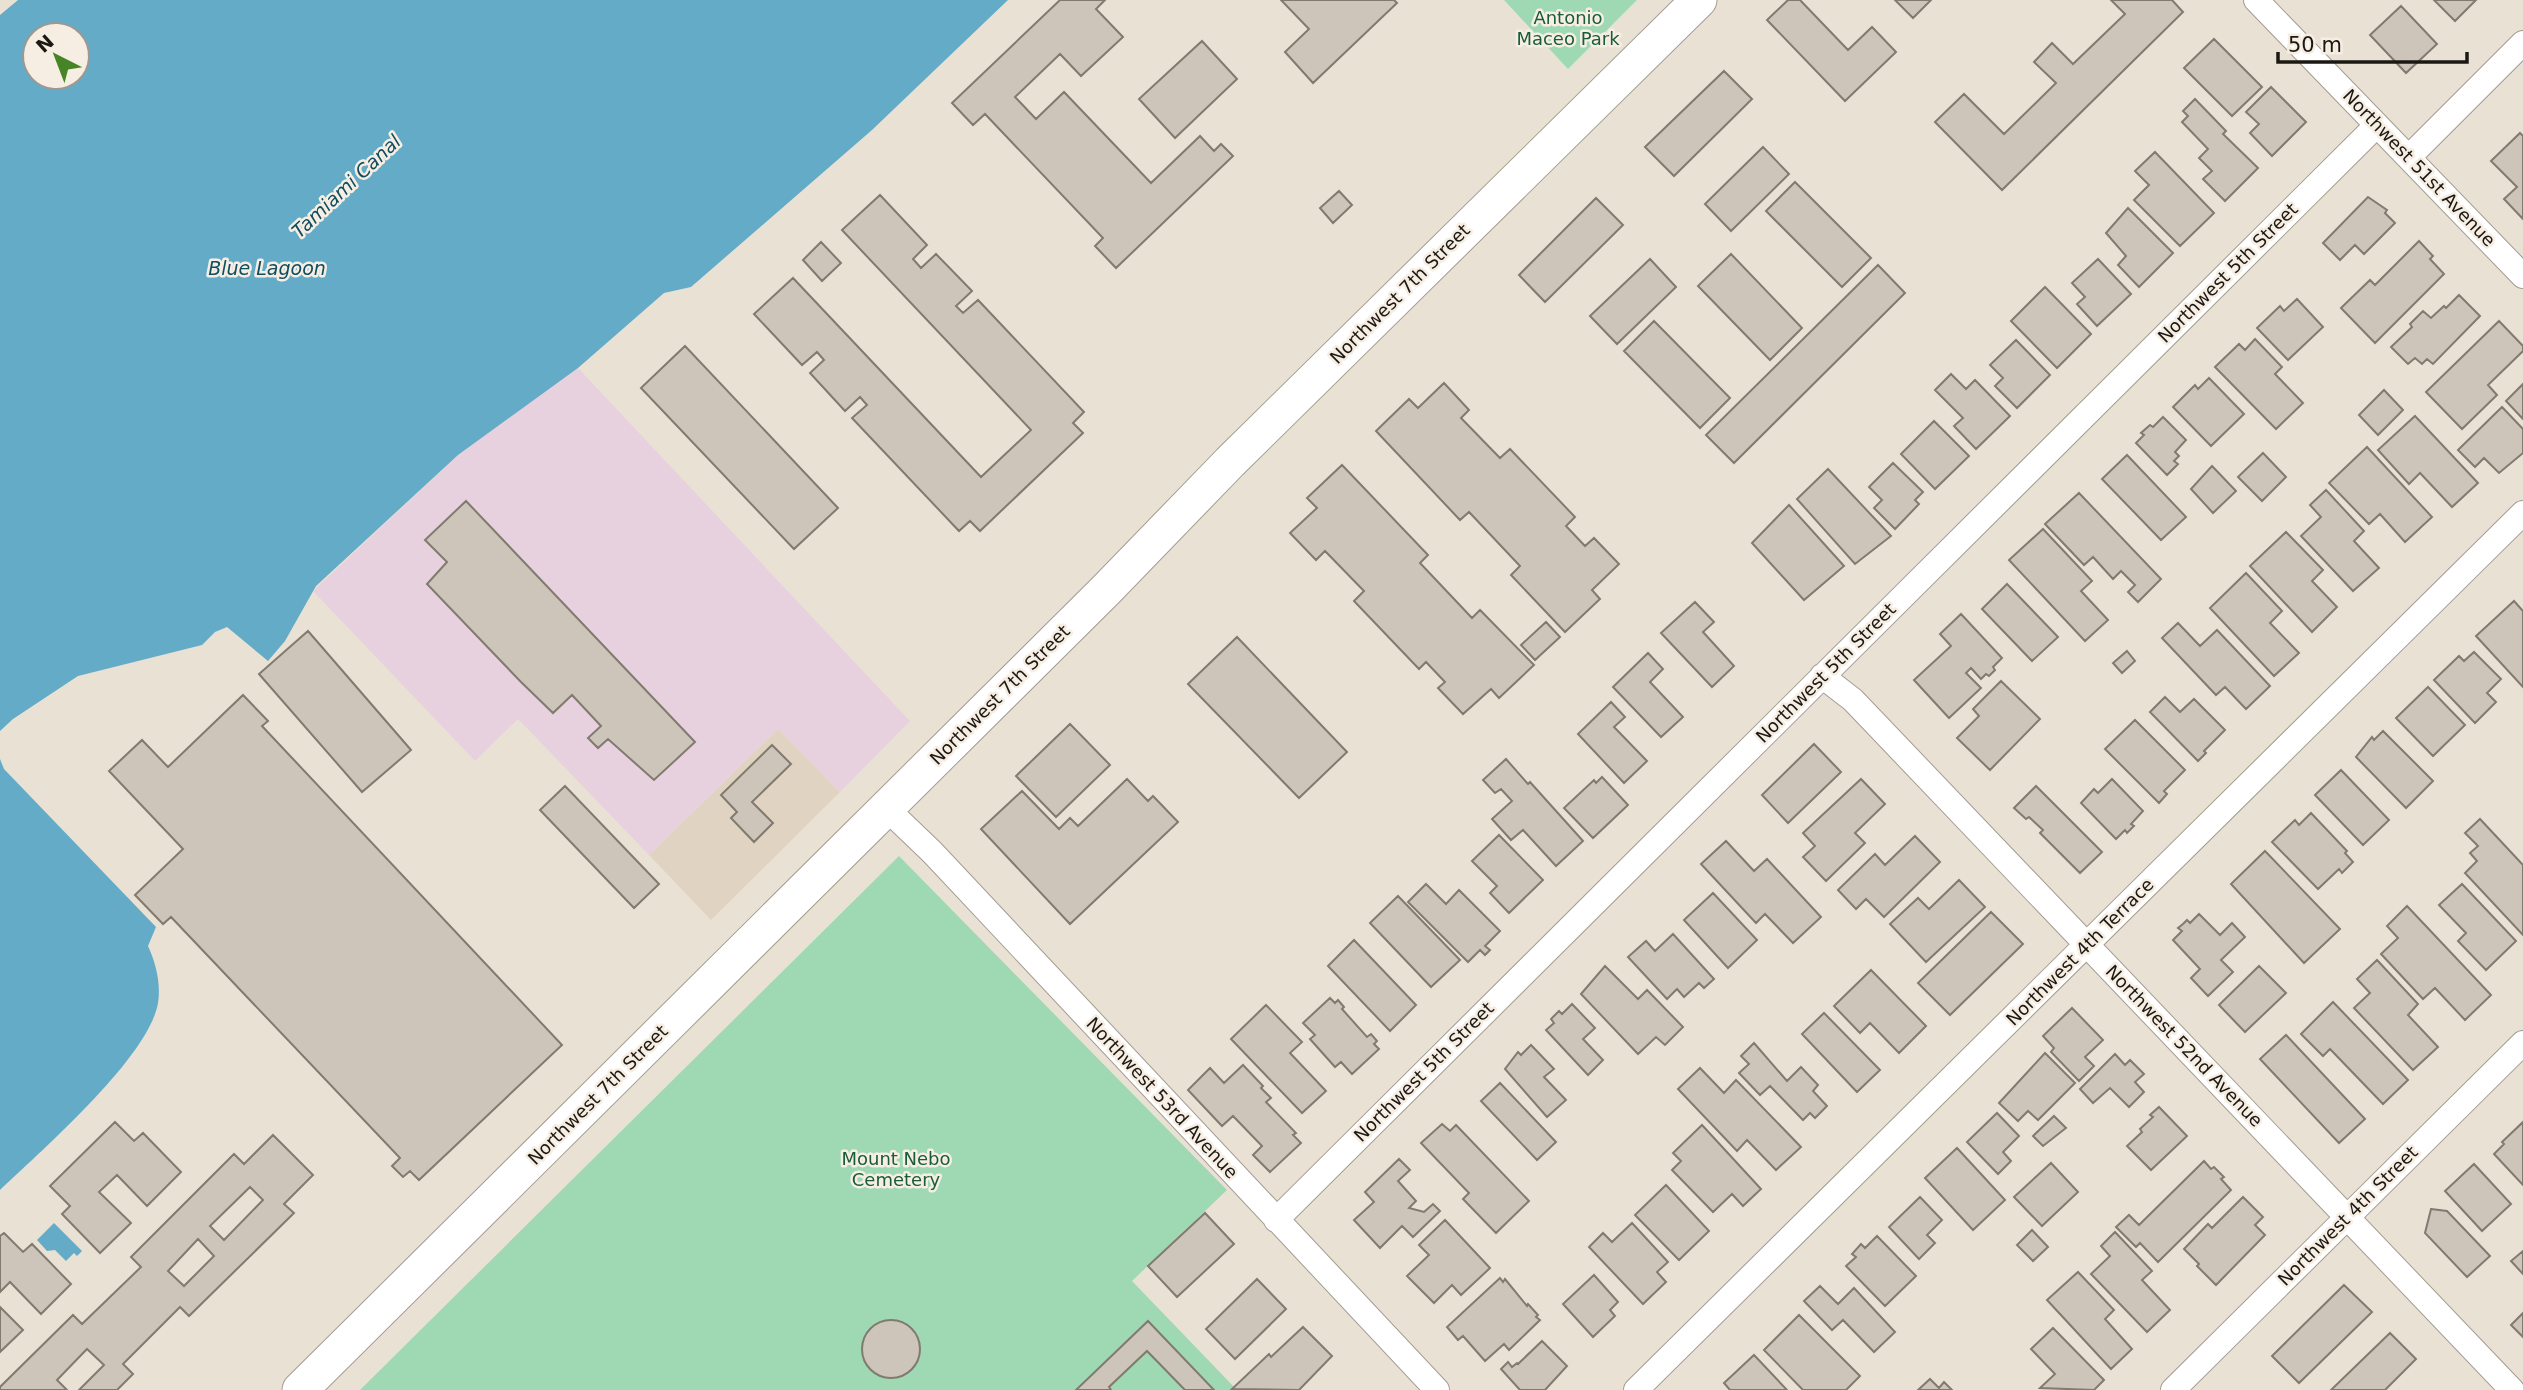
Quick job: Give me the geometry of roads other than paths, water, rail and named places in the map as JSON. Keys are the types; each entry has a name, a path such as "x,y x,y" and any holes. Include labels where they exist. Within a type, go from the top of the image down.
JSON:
{"main road":[{"name":"Northwest 7th Street","path":"300,1390 1106,590 1240,452 1699,0"}],"street":[{"name":"Northwest 51st Avenue","path":"2256,0 2523,276"},
{"path":"2409,157 2523,43"},
{"name":"Northwest 5th Street","path":"1276,1220 2377,125"},
{"name":"Northwest 4th Terrace","path":"1636,1390 2523,513"},
{"name":"Northwest 52nd Avenue","path":"1822,676 1853,699 2512,1390"},
{"name":"Northwest 53rd Avenue","path":"886,808 932,852 1437,1390"},
{"name":"Northwest 4th Street","path":"2173,1390 2523,1043"}],"water":[{"name":"Blue Lagoon","path":"18,0 1008,0 872,130 691,287 664,293 578,368 458,455 316,586 285,641 268,661 227,627 215,632 202,645 78,676 13,719 0,731 0,15"},
{"path":"0,759 4,769 156,927 148,946 159,988 158,1003 150,1025 115,1076 66,1128 0,1190"},
{"path":"54,1223 82,1251 77,1256 74,1253 66,1261 55,1250 47,1251 37,1240"}],"park label":[{"name":"Antonio Maceo Park","path":"1568,28"},
{"name":"Mount Nebo Cemetery","path":"896,1169"}],"water label":[{"name":"Tamiami Canal","path":"346,186"}]}
